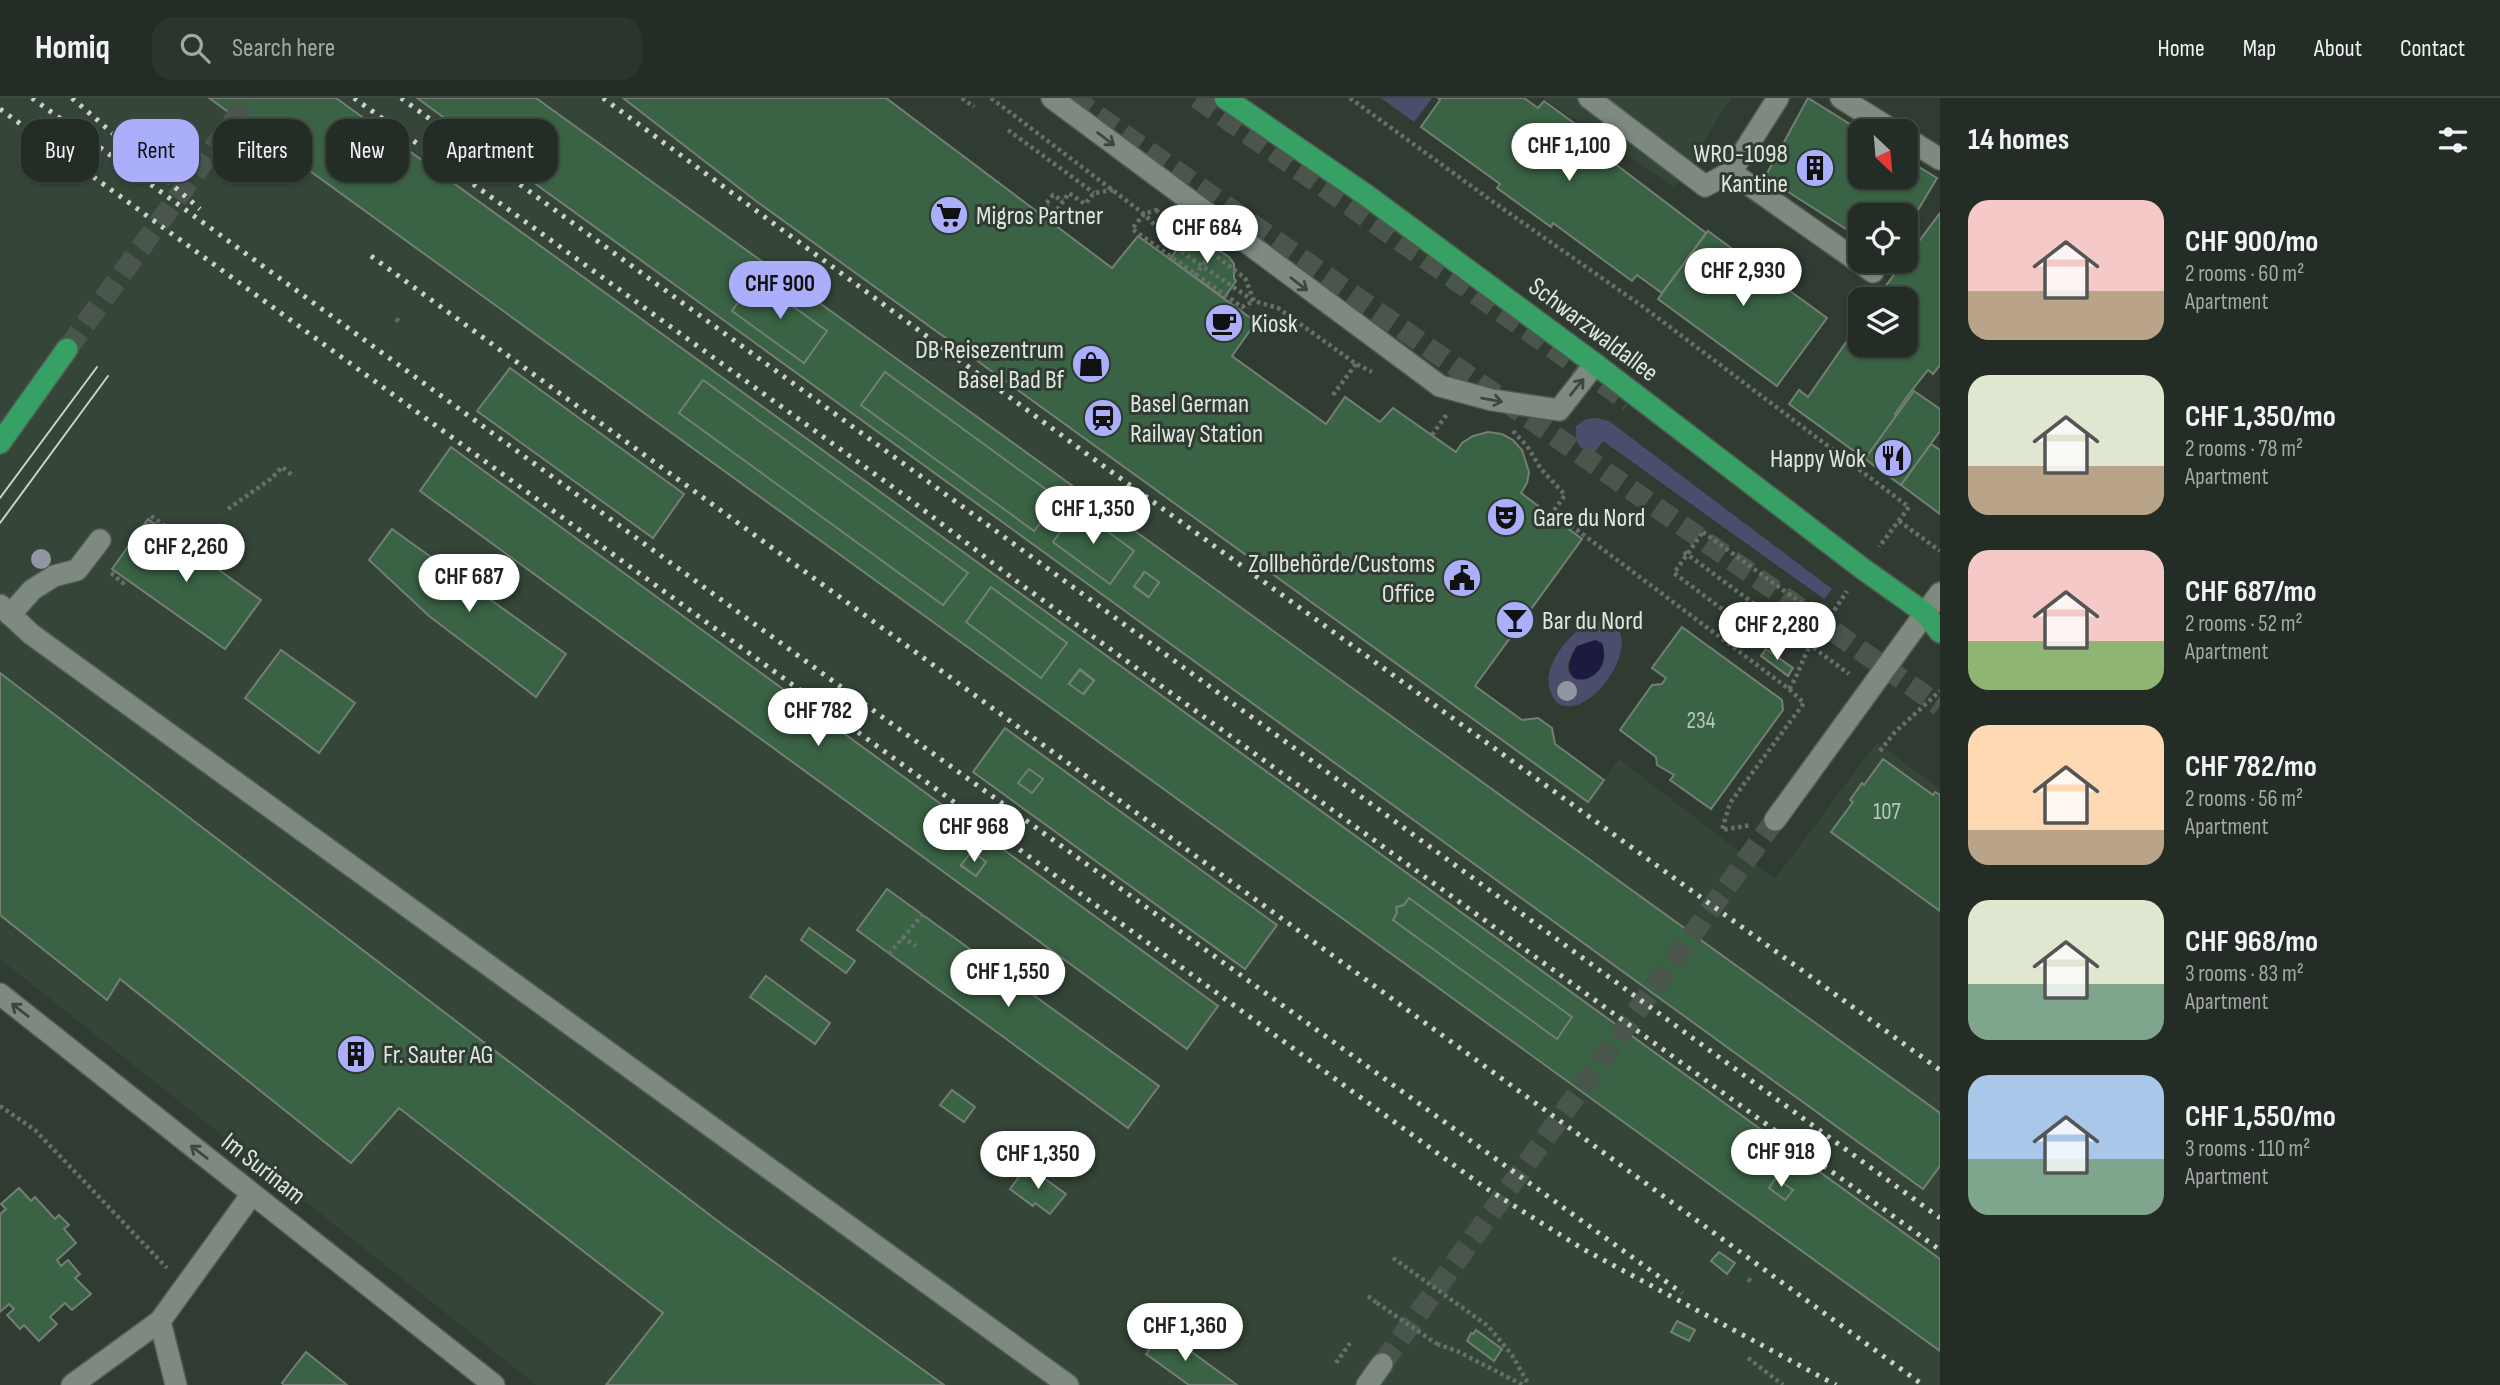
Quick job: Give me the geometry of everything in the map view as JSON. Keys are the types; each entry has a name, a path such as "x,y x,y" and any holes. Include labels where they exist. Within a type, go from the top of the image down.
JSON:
{"main road":[{"name":"Schwarzwaldallee","path":"1224,98 1366,195 1595,364 1863,569 1932,616 1940,632"},
{"path":"0,443 66,349"}],"street":[{"path":"1052,98 1210,218 1440,386 1492,400 1559,410 1595,364"},
{"path":"1589,98 1705,186 1731,172 1777,98"},
{"path":"1841,98 1875,119"},
{"path":"1918,145 1940,159"},
{"path":"1731,172 1848,254"},
{"path":"100,540 77,570 54,576 5,610 31,634 1068,1385"},
{"path":"1775,820 1870,690 1932,616 1940,593"},
{"name":"Im Surinam","path":"0,995 494,1385"},
{"path":"72,1385 160,1321 252,1194"},
{"path":"160,1321 176,1385"},
{"path":"1367,1385 1382,1364"}],"path":[{"path":"962,98 974,107"},
{"path":"991,98 1144,214 1180,251 1254,301 1278,308"},
{"path":"1350,98 1642,306 1909,508 1810,646 1798,677 1789,689"},
{"path":"1008,130 1094,193"},
{"path":"1057,147 1063,140"},
{"path":"1049,220 1069,193 1085,204 1094,193 1113,190"},
{"path":"1054,212 1045,205 1053,195 1063,201"},
{"path":"1144,214 1132,229 1242,307 1254,301"},
{"path":"1195,276 1212,251"},
{"path":"1333,395 1356,364"},
{"path":"1432,435 1446,415 1458,418"},
{"path":"1503,428 1513,430 1541,469 1565,495 1553,512 1804,703 1730,803 1722,830"},
{"path":"228,509 272,478 282,467 292,475"},
{"path":"151,516 165,526 162,530"},
{"path":"1899,521 1940,551"},
{"path":"1703,533 1808,608 1792,632 1778,651 1676,576 1674,573 1686,553 1703,533"},
{"path":"1686,553 1870,690"},
{"path":"111,573 123,583 126,580"},
{"path":"1880,751 1895,732 1940,691"},
{"path":"889,954 923,914"},
{"path":"902,937 916,946"},
{"path":"0,1106 36,1130 185,1286"},
{"path":"1393,1258 1488,1326 1514,1358 1529,1385"},
{"path":"1369,1297 1437,1344 1457,1351 1523,1385"},
{"path":"1336,1363 1350,1343"},
{"path":"1748,1359 1783,1385"}],"shaded area":[{"path":"0,98 623,98 756,201 1588,802 1619,759 1775,879 1877,742 1940,789 1940,1385 536,1385 0,959"},
{"path":"1381,98 1432,98 1414,122"},
{"path":"1543,98 1731,98 1675,188"},
{"path":"1586,419 1609,421 1832,589 1824,599 1603,441 1592,456 1587,453 1577,441 1576,426"},
{"path":"1605,621 1617,628 1622,640 1620,655 1613,671 1589,699 1575,705 1559,704 1553,697 1549,684 1555,657 1580,629","holes":["1577,646 1577,680 1568,669"]},
{"path":"1595,640 1602,643 1604,658 1600,669 1593,676 1575,678 1570,673 1570,662 1577,646"}],"building":[{"path":"209,98 336,98 365,119 326,119 326,182 409,182 409,151 423,161 423,182 452,182 1940,1259 1940,1351 312,173 312,119 238,119"},
{"path":"417,98 536,98 1940,1113 1940,1166 1923,1189 533,182 558,182 558,119 446,119"},
{"path":"623,98 886,98 1112,268 1138,236 1256,322 1232,356 1326,424 1345,397 1380,422 1393,408 1456,452 1462,443 1473,436 1488,432 1502,434 1513,440 1522,450 1529,472 1521,493 1582,539 1475,686 1522,720 1538,718 1552,728 1555,744 1604,780 1588,802 756,201"},
{"path":"1438,98 1524,98 1538,108 1544,101 1619,156 1614,163 1706,233 1662,293 1637,275 1632,281 1553,223 1551,227 1497,188 1500,184 1421,127 1440,100"},
{"name":"WRO-1098 Kantine","path":"1808,98 1848,123 1848,189 1918,189 1918,166 1937,178 1918,210 1918,203 1848,203 1848,230 1765,177"},
{"path":"1940,213 1940,365 1933,374 1928,370 1865,459 1789,404 1799,390 1808,397 1848,339 1848,357 1918,357 1918,287 1885,287 1895,273 1918,273 1918,243"},
{"path":"1708,231 1827,318 1777,386 1658,299"},
{"path":"1200,238 1229,257 1234,264 1236,281 1224,298 1170,259 1183,241 1186,243"},
{"path":"755,279 827,331 804,363 732,311"},
{"path":"510,368 684,494 653,538 477,411"},
{"path":"885,372 1059,499 1034,531 861,405"},
{"path":"703,380 968,573 943,605 679,413"},
{"path":"1914,391 1940,409 1940,431 1901,485 1865,459"},
{"path":"1931,444 1940,450 1940,514 1901,485"},
{"path":"451,447 1218,1006 1187,1049 420,491"},
{"path":"1077,509 1134,551 1110,584 1053,542"},
{"path":"148,519 261,600 225,649 112,569"},
{"path":"392,529 566,654 536,697 429,616 369,560"},
{"path":"1144,572 1159,583 1148,597 1134,587"},
{"path":"1145,572 1159,582 1149,597 1134,586"},
{"path":"991,587 1067,643 1041,678 966,622"},
{"path":"1682,627 1782,700 1783,710 1711,809 1670,780 1674,775 1657,765 1656,757 1620,730 1652,685 1662,684 1666,678 1652,668"},
{"path":"1766,649 1793,668 1788,676 1761,656"},
{"path":"281,650 355,703 319,753 245,698"},
{"path":"1080,669 1094,680 1084,694 1069,683"},
{"path":"1080,670 1094,681 1083,694 1069,684"},
{"name":"Fr. Sauter AG","path":"0,673 723,1225 944,1385 606,1385 663,1313 399,1108 351,1163 120,979 107,1000 0,915"},
{"path":"1005,728 1277,925 1245,969 973,772"},
{"path":"1883,759 1933,795 1935,792 1940,795 1940,911 1831,832 1853,802 1850,800 1862,783 1864,785"},
{"path":"1029,769 1043,779 1032,793 1018,783"},
{"path":"972,851 986,862 976,876 961,866"},
{"path":"972,851 986,862 976,876 961,865"},
{"path":"887,889 1159,1086 1128,1128 857,930"},
{"path":"1409,898 1572,1017 1557,1039 1393,920 1397,913 1396,907 1404,905"},
{"path":"809,928 855,961 846,973 801,940"},
{"path":"766,976 830,1023 815,1044 750,997"},
{"path":"952,1090 975,1107 964,1122 940,1105"},
{"path":"1027,1166 1066,1194 1050,1214 1035,1203 1033,1206 1010,1189"},
{"path":"1776,1178 1793,1190 1785,1200 1769,1188"},
{"path":"19,1188 31,1201 35,1197 55,1219 59,1215 69,1225 64,1229 76,1243 57,1260 61,1266 68,1260 80,1274 75,1278 91,1294 72,1310 65,1303 50,1317 57,1324 39,1341 24,1325 20,1329 7,1315 14,1309 9,1304 0,1312 0,1214 6,1209 1,1204"},
{"path":"1719,1252 1735,1263 1727,1274 1711,1261"},
{"path":"1677,1321 1695,1330 1689,1341 1671,1332"},
{"path":"1476,1330 1502,1349 1494,1361 1467,1341"},
{"path":"1163,1331 1237,1385 1189,1385 1146,1354"},
{"path":"306,1352 347,1385 284,1385 282,1383"}],"tunnel":[{"path":"67,349 250,98"},
{"path":"1072,98 1940,706"},
{"path":"1197,98 1629,402"},
{"path":"1382,1364 1775,820"}],"tram line":[{"path":"0,498 97,367"},
{"path":"0,523 108,376"}],"railway":[{"path":"32,98 892,724 1682,1293"},
{"path":"72,98 200,209"},
{"path":"354,98 1940,1250"},
{"path":"401,98 1940,1218"},
{"path":"603,98 1091,457 1940,1070"},
{"path":"0,109 1484,1187 1583,1249 1836,1385"},
{"path":"371,256 1923,1385"}],"place":[{"name":"WRO-1098 Kantine","path":"1815,168"},
{"name":"Migros Partner","path":"949,215"},
{"name":"Kiosk","path":"1224,323"},
{"name":"DB Reisezentrum Basel Bad Bf","path":"1091,364"},
{"name":"Basel German Railway Station","path":"1103,418"},
{"name":"Happy Wok","path":"1893,458"},
{"name":"Gare du Nord","path":"1506,517"},
{"name":"Zollbehörde/Customs Office","path":"1462,578"},
{"name":"Bar du Nord","path":"1515,620"},
{"name":"Fr. Sauter AG","path":"356,1054"}]}
